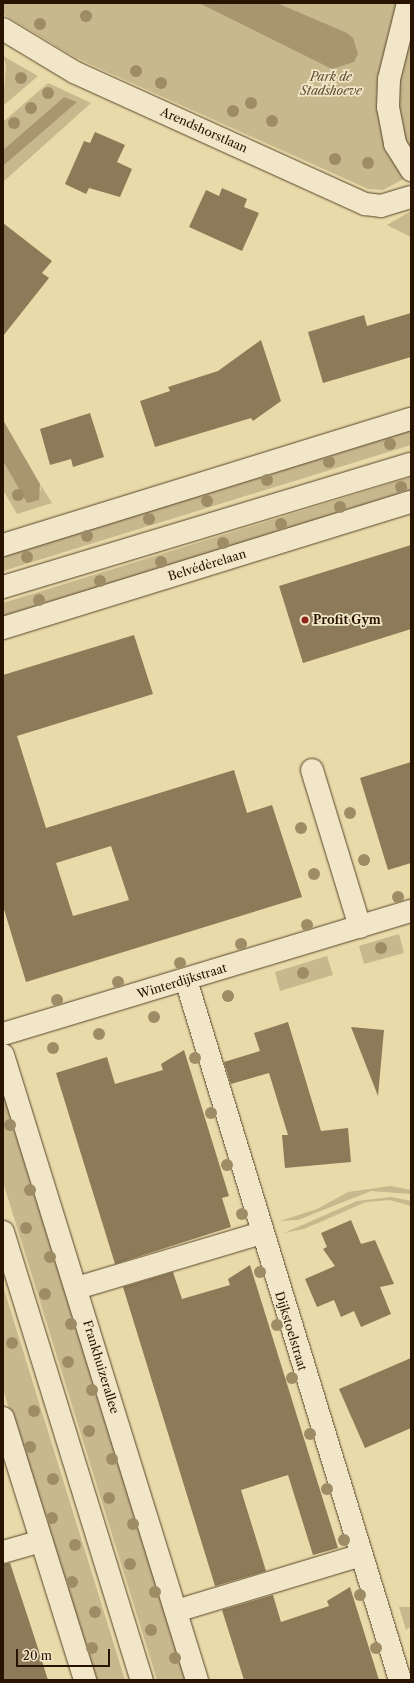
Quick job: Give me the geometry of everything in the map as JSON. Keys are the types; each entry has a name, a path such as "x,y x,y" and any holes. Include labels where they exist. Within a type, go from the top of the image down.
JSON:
{"street":[{"path":"408,3 389,79 388,107 395,144 411,170"},
{"name":"Arendshorstlaan","path":"3,29 74,72 365,204 381,206 411,197"},
{"path":"3,545 411,420"},
{"path":"3,587 411,464"},
{"name":"Belvédèrelaan","path":"3,628 411,502"},
{"path":"312,770 360,927"},
{"name":"Winterdijkstraat","path":"3,1034 411,911"},
{"name":"Dijkstoelstraat","path":"186,980 261,1233 400,1680"},
{"name":"Frankhuizerallee","path":"3,1055 77,1288 197,1680"},
{"path":"3,1232 142,1680"},
{"path":"77,1288 261,1233"},
{"path":"3,1418 85,1680"},
{"path":"3,1552 41,1541"},
{"path":"176,1611 361,1555"}],"green space":[{"name":"Park de Stadshoeve","path":"3,3 411,3 411,175 383,190 368,189 76,58 3,14"},
{"path":"3,56 38,76 3,106 6,65"},
{"path":"48,83 91,103 3,182 3,166 76,102 64,97 3,150 3,122"},
{"path":"411,211 411,237 387,225"},
{"path":"411,430 411,445 3,571 3,556"},
{"path":"3,461 27,503 41,490 40,484 52,503 17,514 3,490"},
{"path":"411,477 411,493 3,619 3,603"},
{"path":"399,934 404,953 364,964 359,946"},
{"path":"327,956 333,975 280,991 275,972"},
{"path":"3,1080 189,1680 157,1680 3,1182"},
{"path":"390,1186 411,1190 411,1194 371,1191 298,1220 280,1221 317,1209 348,1192"},
{"path":"391,1197 411,1201 411,1206 390,1200 366,1202 304,1229 284,1233 357,1201"},
{"path":"3,1286 125,1680 93,1680 3,1389"},
{"path":"399,1607 411,1607 411,1626 406,1630"}],"shaded area":[{"path":"199,3 277,3 347,33 353,38 358,54 354,62 332,69"},
{"path":"64,97 77,102 3,166 3,150"},
{"path":"3,420 40,484 39,500 27,503 3,461"}],"building":[{"path":"95,132 125,145 117,162 132,169 120,197 89,188 86,194 65,184 84,141 90,143"},
{"path":"222,188 247,199 244,207 259,213 242,251 189,227 206,190 219,196"},
{"path":"3,223 52,261 42,273 49,278 3,336"},
{"path":"411,313 411,357 323,383 308,332 364,315 367,326"},
{"path":"261,340 281,401 253,421 251,418 155,447 140,401 170,391 168,387 218,371"},
{"path":"90,413 104,457 73,467 71,459 50,465 40,429"},
{"path":"411,545 411,629 303,663 279,586"},
{"path":"134,635 153,694 17,736 46,828 234,770 247,813 272,805 302,897 26,982 3,906 3,675","holes":["111,846 129,900 73,916 56,863"]},
{"path":"411,762 411,863 388,870 360,778"},
{"path":"288,1022 321,1131 348,1128 351,1162 285,1168 282,1135 288,1135 269,1073 231,1084 224,1062 260,1051 254,1033"},
{"path":"351,1027 384,1030 378,1096"},
{"path":"184,1050 229,1196 222,1198 231,1227 115,1264 56,1073 107,1057 115,1084 163,1070 161,1064"},
{"path":"351,1220 361,1244 375,1240 394,1284 380,1287 391,1314 361,1327 354,1311 341,1317 334,1300 317,1307 305,1279 335,1266 323,1249 327,1247 321,1233"},
{"path":"250,1265 338,1548 313,1555 288,1475 241,1490 266,1571 215,1586 123,1287 173,1272 182,1299 230,1285 228,1279"},
{"path":"411,1358 411,1428 365,1448 339,1389"},
{"path":"10,1563 48,1680 3,1680 3,1564"},
{"path":"350,1587 379,1680 244,1680 222,1610 273,1595 281,1622 329,1606 327,1601"}],"place":[{"name":"Profit Gym","path":"305,620"}]}
